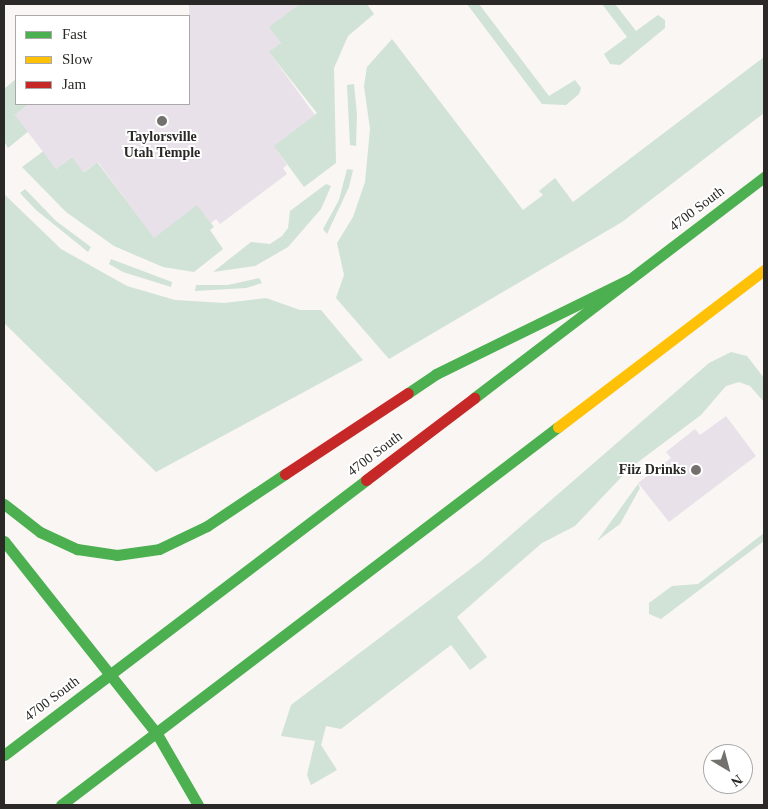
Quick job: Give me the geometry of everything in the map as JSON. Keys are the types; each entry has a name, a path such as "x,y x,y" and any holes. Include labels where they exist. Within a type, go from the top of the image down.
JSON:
{"main road":[{"name":"4700 South","path":"4,755 764,177"},
{"path":"61,805 157,734 764,270"},
{"path":"4,504 40,532 77,549 117,555 159,549 206,526 436,374 630,278"},
{"path":"4,541 111,673 157,734 198,805"}],"green space":[{"path":"276,4 367,4 374,14 348,36 334,68 336,163 304,187 273,145 317,113 268,51 281,43 267,27 281,11"},
{"path":"467,4 479,4 549,96 575,80 581,88 579,94 566,105 542,104"},
{"path":"602,4 615,4 636,31 658,15 665,20 665,28 620,65 610,64 604,54 627,37"},
{"path":"392,39 523,210 543,195 539,191 555,178 573,202 764,57 764,113 622,222 389,359 336,298 344,275 337,243 353,217 365,182 370,129 364,86 367,67"},
{"path":"15,80 15,105 28,105 15,115 30,130 8,148 4,141 4,89"},
{"path":"354,84 357,115 356,146 350,145 347,85"},
{"path":"45,150 56,169 72,157 84,172 95,164 94,158 154,237 196,203 214,227 210,230 223,249 194,272 163,267 114,246 66,212 22,167"},
{"path":"347,169 353,170 349,187 327,234 323,229 339,200"},
{"path":"326,184 331,186 321,209 288,247 255,266 213,272 251,242 270,244 282,236 288,228 290,211"},
{"path":"25,189 56,221 91,247 88,252 36,210 20,193"},
{"path":"4,194 61,249 127,286 175,300 224,303 266,298 300,310 321,310 363,360 156,472 4,323"},
{"path":"111,259 172,282 171,287 123,272 109,264"},
{"path":"259,278 262,283 246,288 195,291 196,285 228,285"},
{"path":"731,352 747,356 764,378 764,402 750,386 739,382 726,386 701,415 630,468 575,526 542,543 457,617 487,657 470,670 451,645 341,729 326,726 321,745 337,770 311,785 307,775 315,741 281,736 291,705 481,561 709,363"},
{"path":"638,484 640,488 620,524 597,541"},
{"path":"764,533 764,541 661,619 649,614 649,603 672,586 698,584"}],"building":[{"name":"Taylorsville Utah Temple","path":"189,4 300,4 269,27 281,43 269,52 315,115 274,146 287,165 283,168 287,174 220,224 216,219 211,223 197,205 154,238 98,162 83,172 72,157 56,169 15,115 28,105 190,105"},
{"name":"Fiiz Drinks","path":"726,416 756,456 669,522 638,483 671,458 666,452 695,429 700,435"}],"traffic: fast":[{"path":"474,398 764,177"},
{"path":"408,393 436,374 630,279"},
{"path":"61,805 558,427"},
{"path":"4,504 40,532 77,549 117,555 159,549 207,526 285,474"},
{"path":"4,755 366,480"},
{"path":"4,541 157,734 198,805"}],"traffic: slow":[{"path":"558,427 764,270"}],"traffic: jam":[{"path":"285,474 408,393"},
{"path":"366,480 474,398"}],"place":[{"name":"Taylorsville Utah Temple","path":"162,121"},
{"name":"Fiiz Drinks","path":"696,470"}]}
